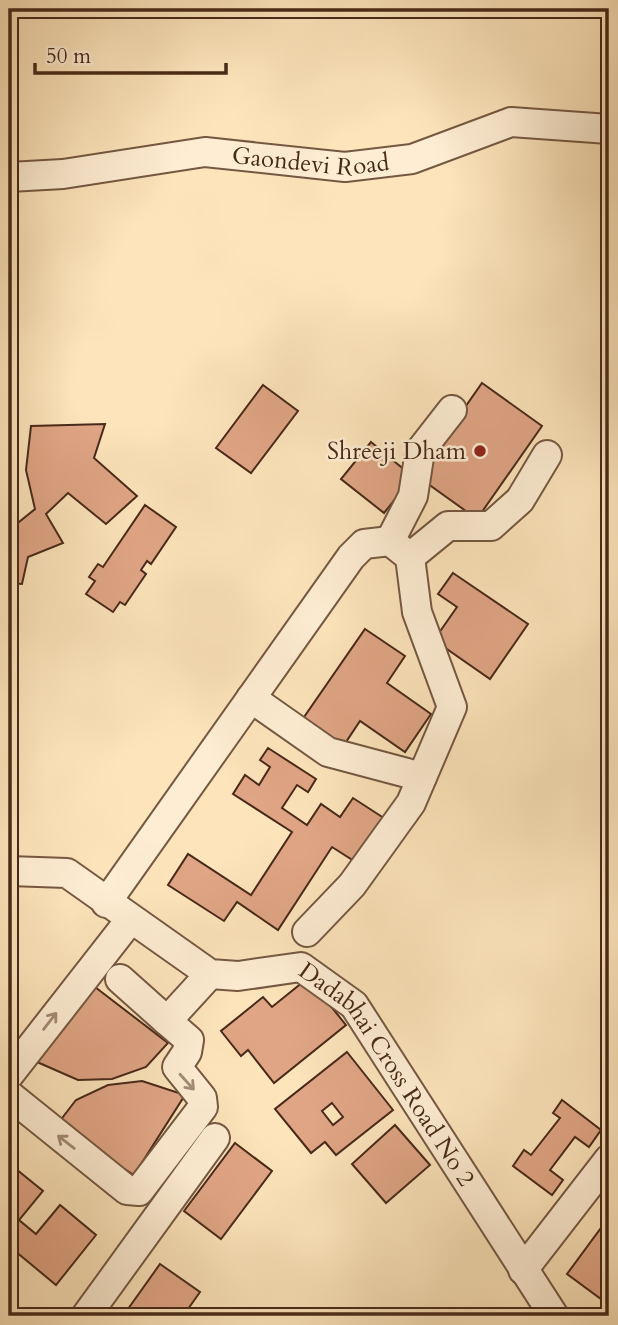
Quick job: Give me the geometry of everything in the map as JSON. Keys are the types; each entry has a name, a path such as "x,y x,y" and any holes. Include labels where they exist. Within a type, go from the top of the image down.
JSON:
{"street":[{"name":"Gaondevi Road","path":"9,177 63,174 205,152 345,167 412,159 511,122 609,129"},
{"path":"307,932 352,885 411,803 452,707 417,612 400,549 413,496 420,451 452,410"},
{"path":"106,903 351,557 364,544 400,549 448,526 491,526 520,500 547,455"},
{"path":"251,698 328,752 422,777"},
{"path":"9,870 67,873 130,920 205,970 169,1009"},
{"path":"9,1075 130,920"},
{"name":"Dadabhai Cross Road No 2","path":"205,970 238,976 301,967 354,1005 554,1316"},
{"path":"9,1095 127,1190 139,1191 203,1107 202,1098 177,1067 187,1052 189,1040 169,1009 120,979"},
{"path":"86,1316 215,1138"},
{"path":"523,1270 609,1159"}],"building":[{"name":"Shreeji Dham","path":"482,383 542,426 477,519 417,476"},
{"path":"263,385 298,411 251,473 216,448"},
{"path":"105,424 94,458 137,496 106,524 68,493 46,514 63,543 28,557 22,584 9,583 9,519 14,526 35,509 26,470 31,426"},
{"path":"371,442 413,477 384,513 341,479"},
{"path":"145,505 176,527 151,564 147,561 141,570 146,574 125,605 120,602 113,612 86,594 95,581 89,577 98,564 103,567"},
{"path":"453,573 528,624 490,679 434,640 457,607 438,594"},
{"path":"365,629 405,656 387,683 431,714 405,752 360,721 342,748 302,720"},
{"path":"268,748 316,779 308,792 297,785 282,808 307,825 321,804 340,817 353,798 390,822 362,866 332,847 278,930 237,902 224,921 168,885 188,854 251,895 292,832 233,794 245,775 259,785 270,767 260,760"},
{"path":"308,978 346,1025 274,1083 248,1050 241,1056 221,1031 263,997 272,1007"},
{"path":"95,987 168,1043 146,1067 112,1079 78,1080 37,1062"},
{"path":"347,1052 393,1110 336,1155 325,1142 311,1153 275,1109","holes":["332,1103 343,1117 333,1125 322,1111"]},
{"path":"142,1081 185,1095 134,1175 56,1126 76,1100 108,1085"},
{"path":"562,1100 601,1130 589,1147 575,1137 550,1170 563,1180 552,1195 513,1166 524,1150 531,1155 560,1118 553,1113"},
{"path":"395,1125 430,1165 386,1203 352,1164"},
{"path":"235,1143 272,1171 221,1239 184,1211"},
{"path":"16,1169 43,1191 19,1220 36,1234 60,1205 96,1235 56,1285 9,1246 9,1178"},
{"path":"609,1217 609,1288 601,1299 567,1274"},
{"path":"160,1264 200,1292 183,1316 123,1316"}],"place":[{"name":"Shreeji Dham","path":"480,451"}]}
